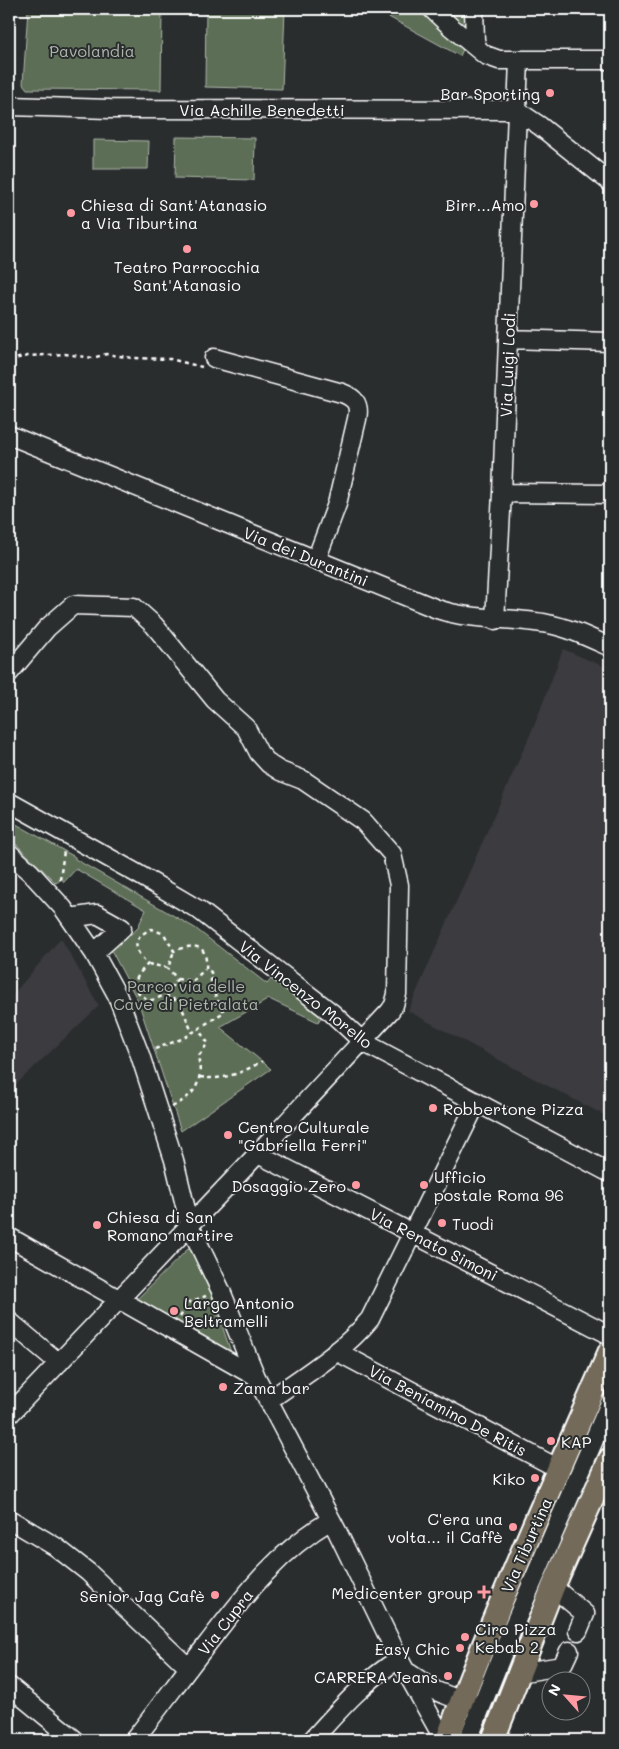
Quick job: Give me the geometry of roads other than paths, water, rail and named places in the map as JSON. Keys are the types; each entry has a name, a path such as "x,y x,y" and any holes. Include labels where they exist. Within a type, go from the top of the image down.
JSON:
{"main road":[{"name":"Via Tiburtina","path":"446,1740 471,1704 497,1611 610,1351"},
{"path":"493,1740 553,1587 607,1474"}],"street":[{"path":"432,9 461,37 477,47 485,55 494,59 610,60"},
{"path":"474,9 477,47"},
{"name":"Via Luigi Lodi","path":"495,620 502,493 519,60"},
{"name":"Via Achille Benedetti","path":"9,106 110,109 516,110"},
{"path":"516,110 540,126 610,182"},
{"path":"508,339 610,342"},
{"path":"214,358 342,393 351,396 357,402 358,414 339,496 316,560"},
{"name":"Via dei Durantini","path":"9,435 450,613 495,620 549,624 571,630 610,647"},
{"path":"502,493 610,494"},
{"path":"9,673 47,628 72,605 134,607 154,625 215,700 246,728 259,753 269,764 280,771 304,780 363,821 392,854 400,885 398,994 390,1012 190,1226 9,1415"},
{"name":"Via Vincenzo Morello","path":"9,802 136,872 198,910 332,1013 363,1042 610,1173"},
{"path":"10,845 70,918 94,953 117,995 140,1055 174,1160 190,1226 221,1291 256,1377 331,1520 403,1665 446,1740"},
{"path":"70,918 97,914 122,928 94,953"},
{"path":"268,1401 336,1351 362,1328 370,1318 477,1102"},
{"name":"Via Renato Simoni","path":"258,1154 610,1335"},
{"path":"9,1237 256,1377"},
{"path":"9,1321 59,1363"},
{"name":"Via Beniamino De Ritis","path":"336,1351 559,1469"},
{"name":"Via Tiburtina","path":"468,1740 471,1704 526,1595 610,1403"},
{"path":"9,1519 56,1547 88,1572 189,1668"},
{"name":"Via Cupra","path":"134,1740 238,1603 294,1544 331,1520"},
{"path":"553,1587 585,1614 578,1631"},
{"path":"518,1673 562,1666 569,1651"},
{"path":"403,1665 436,1691 471,1704"},
{"path":"312,1740 358,1690 374,1676 403,1665"},
{"path":"9,1686 75,1740"}],"place":[{"name":"Bar Sporting","path":"550,93"},
{"name":"Birr...Amo","path":"534,204"},
{"name":"Chiesa di Sant'Atanasio a Via Tiburtina","path":"71,213"},
{"name":"Teatro Parrocchia Sant'Atanasio","path":"187,249"},
{"name":"Robbertone Pizza","path":"433,1108"},
{"name":"Centro Culturale \"Gabriella Ferri\"","path":"228,1135"},
{"name":"Dosaggio Zero","path":"356,1185"},
{"name":"Ufficio postale Roma 96","path":"424,1185"},
{"name":"Tuodì","path":"442,1223"},
{"name":"Chiesa di San Romano martire","path":"97,1225"},
{"name":"Largo Antonio Beltramelli","path":"174,1311"},
{"name":"Zama bar","path":"223,1387"},
{"name":"KAP","path":"551,1441"},
{"name":"Kiko","path":"535,1478"},
{"name":"C'era una volta... il Caffè","path":"513,1527"},
{"name":"Medicenter group","path":"484,1592"},
{"name":"Senior Jag Cafè","path":"215,1595"},
{"name":"Ciro Pizza Kebab 2","path":"465,1637"},
{"name":"Easy Chic","path":"460,1648"},
{"name":"CARRERA Jeans","path":"448,1676"}],"park label":[{"name":"Pavolandia","path":"92,50"},
{"name":"Parco via delle Cave di Pietralata","path":"186,994"}]}
